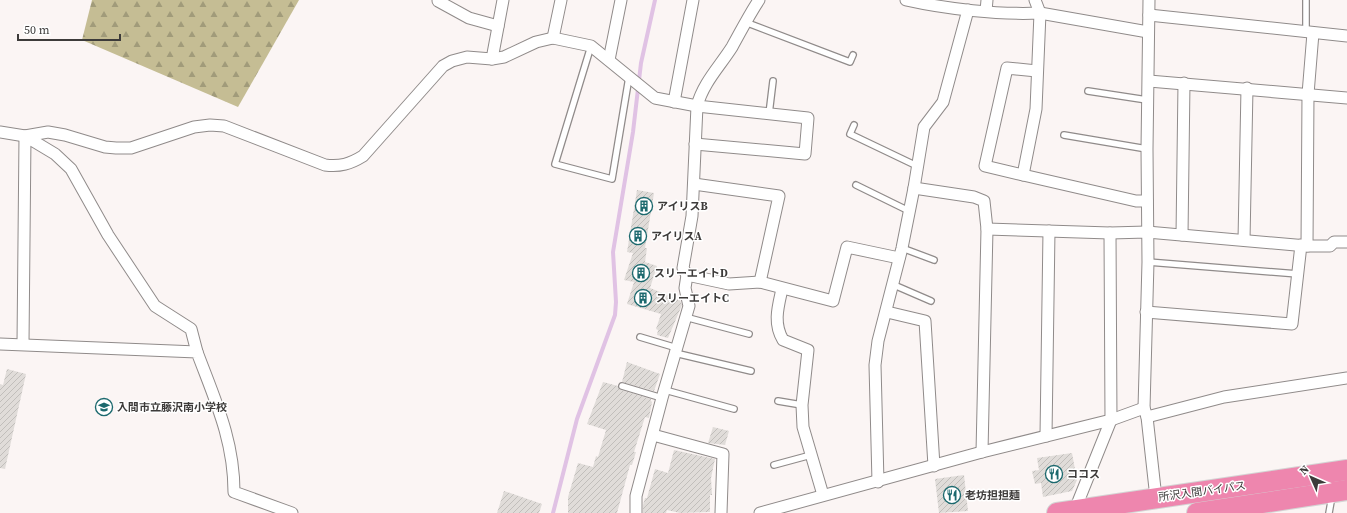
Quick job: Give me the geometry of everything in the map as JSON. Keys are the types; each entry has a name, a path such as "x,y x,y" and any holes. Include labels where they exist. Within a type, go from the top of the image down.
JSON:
{"highway":[{"name":"所沢入間バイパス","path":"1068,512 1347,470"},
{"name":"所沢入間バイパス","path":"1197,513 1340,491"}],"street":[{"path":"439,0 438,2 469,18 498,26"},
{"path":"492,59 503,0"},
{"path":"553,38 561,0"},
{"path":"609,60 621,0"},
{"path":"674,102 693,0"},
{"path":"745,22 750,0"},
{"path":"636,513 636,496 663,394 689,306 685,288 686,275 683,268 692,216 697,106 700,94 732,46 759,0"},
{"path":"906,0 968,10 987,5 1025,14 1040,13 1148,32"},
{"path":"1023,175 1036,109 1040,13 1035,0"},
{"path":"1149,0 1149,81 1147,100 1148,262 1145,413 1156,498"},
{"path":"878,482 875,365 878,341 894,285 914,188 924,127 943,102 968,10"},
{"path":"1149,14 1347,36"},
{"path":"1146,312 1292,324 1298,274 1304,245 1310,32"},
{"path":"0,132 25,136 48,132 65,135 105,147 131,148 194,127 210,125 224,126 325,165 337,166 351,163 363,156 443,66 452,61 467,57 492,59 504,57 536,42 553,38 591,46 656,98 697,106 808,118 805,154 695,144"},
{"path":"1037,71 1008,68 985,166 1136,201 1147,201"},
{"path":"1149,81 1247,88 1347,98"},
{"path":"1182,235 1184,83"},
{"path":"1244,240 1247,88"},
{"path":"23,344 25,136"},
{"path":"25,136 55,154 71,169 108,234 155,306 191,329 197,352 228,433 234,472 234,492 292,513"},
{"path":"694,184 779,196 760,282"},
{"path":"914,188 974,197 984,201 987,229 982,452"},
{"path":"987,229 1110,233 1147,232 1330,246 1334,242 1347,242"},
{"path":"1046,436 1049,231"},
{"path":"1068,512 1111,420 1110,233"},
{"path":"686,275 729,284 760,282 782,289 833,301 847,247 900,253"},
{"path":"782,289 776,318 778,333 783,340 808,350 802,405 803,427 823,495"},
{"path":"887,312 925,321 934,466"},
{"path":"0,344 197,352"},
{"path":"760,513 823,495 878,482 982,452 1111,420 1224,397 1347,378"},
{"path":"653,435 723,454 721,513"}],"lane":[{"path":"1306,0 1310,32"},
{"path":"745,22 850,62 853,56"},
{"path":"591,46 555,164 612,178 630,78"},
{"path":"769,114 773,81"},
{"path":"1088,91 1147,100"},
{"path":"854,125 850,134 917,166"},
{"path":"1064,136 1147,149"},
{"path":"856,185 909,211"},
{"path":"900,253 934,260"},
{"path":"1148,262 1298,274"},
{"path":"894,285 931,301"},
{"path":"685,317 749,334"},
{"path":"640,337 676,350 751,371"},
{"path":"622,386 734,409"},
{"path":"778,401 802,405"},
{"path":"774,465 812,455"},
{"path":"1329,513 1340,491"}],"green space":[{"path":"92,0 299,0 238,107 82,40"}],"building":[{"path":"637,190 654,193 645,248 647,248 645,262 657,266 650,288 680,300 682,305 668,338 657,335 658,330 656,329 661,314 627,304 634,282 624,280 633,253 627,252"},
{"path":"627,362 660,374 654,391 622,382"},
{"path":"7,369 26,374 5,469 0,468 0,384 3,385"},
{"path":"603,382 618,386 621,390 651,399 652,402 649,418 645,417 617,513 568,513 568,497 578,463 593,467 596,456 598,457 606,430 587,424"},
{"path":"713,427 729,431 725,445 708,443"},
{"path":"674,450 715,459 711,478 712,495 710,495 710,512 680,513 667,510 666,513 643,513 643,505 645,498 647,498 655,469 668,473"},
{"path":"1072,453 1077,480 1072,491 1043,497 1041,483 1035,484 1032,471 1039,470 1037,458"},
{"path":"964,475 968,511 939,513 935,479"},
{"path":"504,491 542,504 539,513 497,513"}],"waterway":[{"path":"553,513 577,419 615,315 616,302 613,252 633,132 641,63 655,0"}],"place":[{"name":"アイリスB","path":"644,206"},
{"name":"アイリスA","path":"638,236"},
{"name":"スリーエイトD","path":"641,273"},
{"name":"スリーエイトC","path":"643,298"},
{"name":"入間市立藤沢南小学校","path":"104,407"},
{"name":"ココス","path":"1054,474"},
{"name":"老坊担担麺","path":"952,495"}]}
